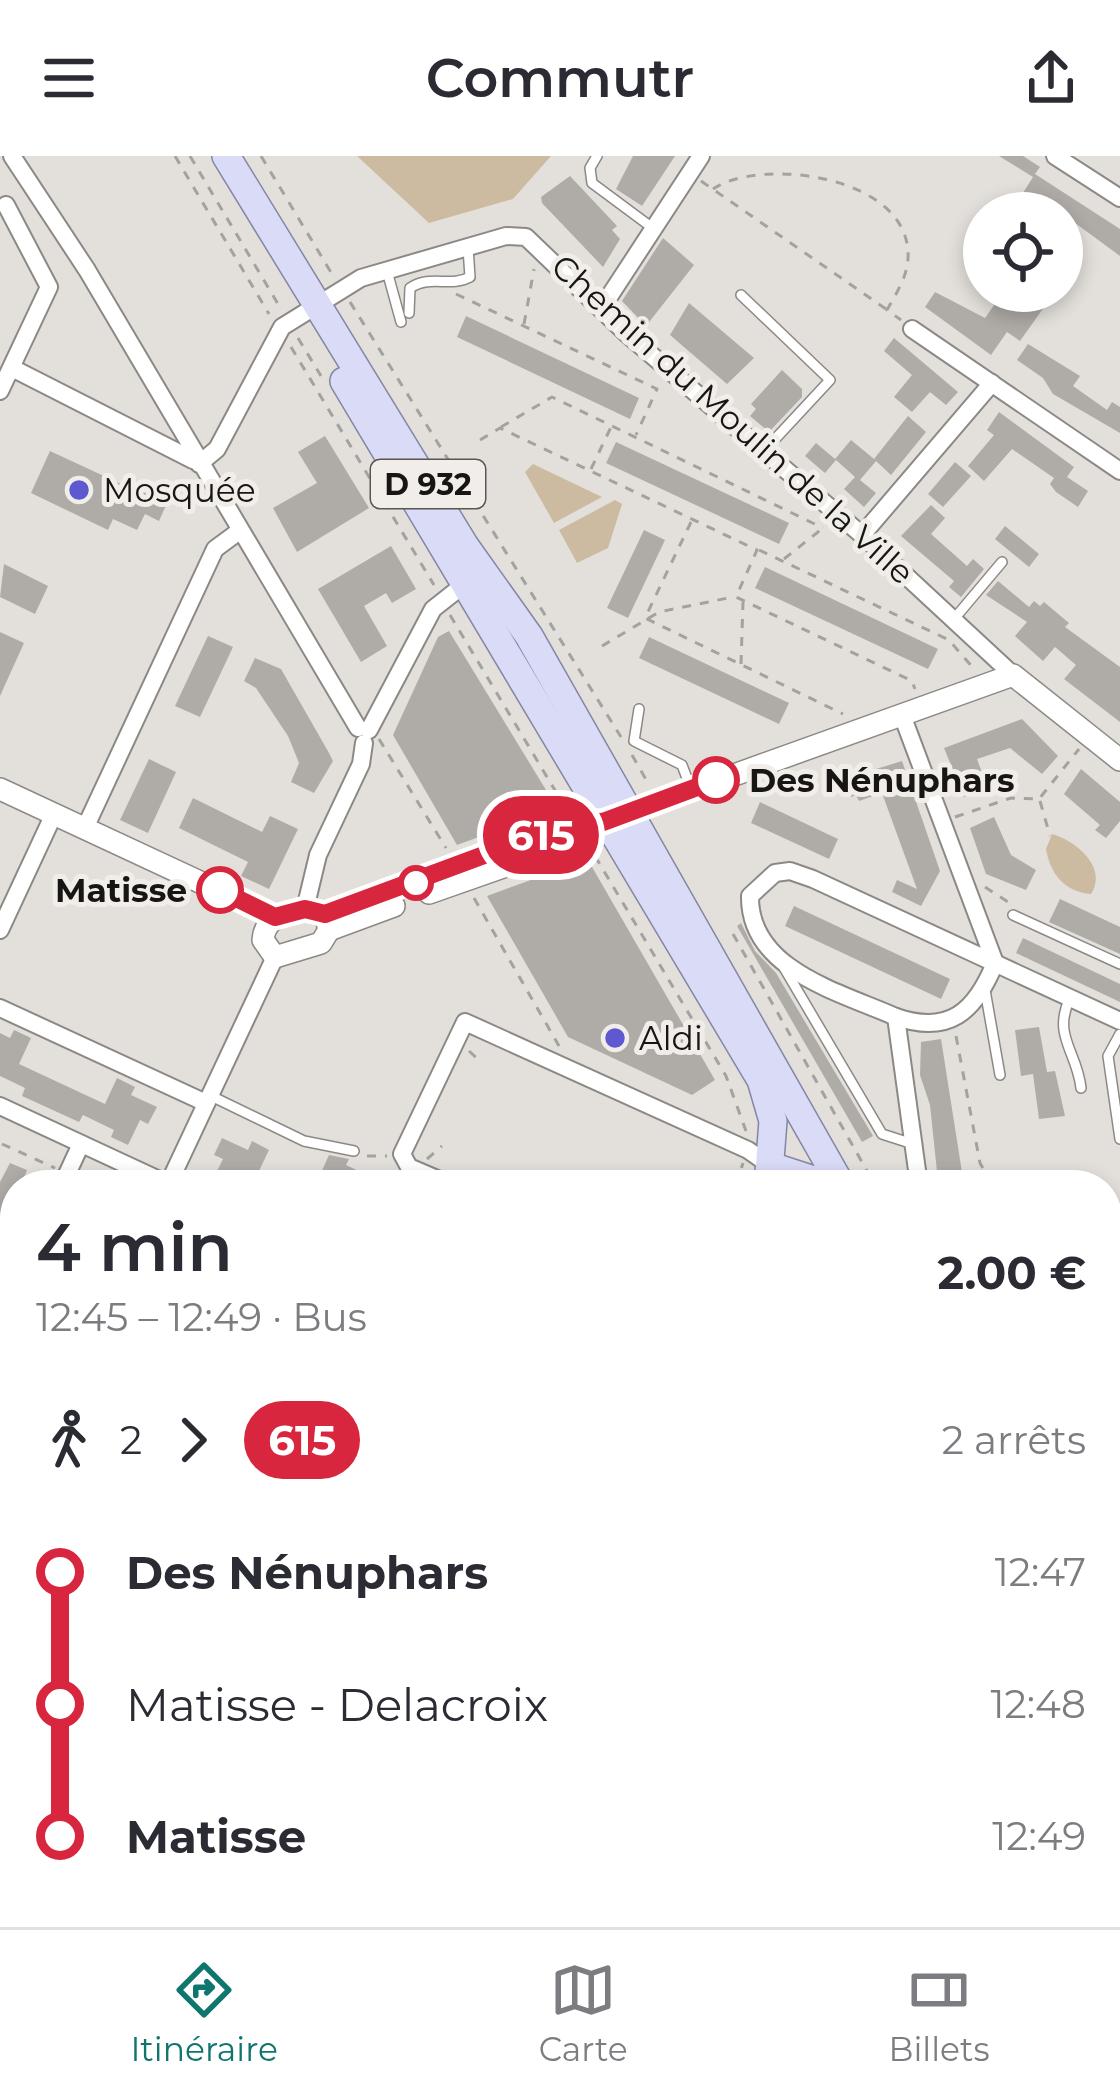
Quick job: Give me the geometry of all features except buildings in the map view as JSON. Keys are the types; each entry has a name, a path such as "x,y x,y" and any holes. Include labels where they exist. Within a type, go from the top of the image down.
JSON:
{"main road":[{"name":"D 932","path":"209,156 529,636 598,823 831,1170"},
{"name":"D 932","path":"226,156 598,823 760,1080 773,1121 770,1170"}],"street":[{"path":"12,156 238,532 366,732"},
{"path":"603,306 701,156"},
{"path":"1055,156 1120,198"},
{"path":"0,391 50,287 3,203 30,185"},
{"name":"Chemin du Moulin de la Ville","path":"312,309 387,271 506,236 534,241 628,334 862,535 1012,675 1120,760"},
{"path":"199,464 217,449 312,309"},
{"path":"912,328 1120,471"},
{"path":"12,368 199,464"},
{"path":"862,535 992,383"},
{"path":"85,828 215,549 238,532"},
{"path":"176,1170 275,957 321,943 318,855 361,764 366,732 442,601 466,583"},
{"path":"0,789 275,917 320,918 463,873 1012,675"},
{"path":"912,711 942,822 995,963 985,990 974,1007 953,1022 921,1026 783,967 750,914 750,896 775,873 790,871 813,878 995,963 1070,998 1120,1022"},
{"path":"0,930 54,814"},
{"path":"275,917 262,940 275,957"},
{"path":"0,1008 208,1099"},
{"path":"896,1017 917,1170"},
{"path":"417,1170 402,1154 465,1022 748,1150 765,1170"},
{"path":"0,1106 137,1170"},
{"path":"69,1170 81,1144"}],"lane":[{"path":"597,156 590,169 592,183 654,229"},
{"path":"387,271 405,317 410,288 421,281 458,284 470,277 468,248"},
{"path":"741,295 830,380 764,451"},
{"path":"954,619 1002,562"},
{"path":"639,709 634,741 682,765 691,789"},
{"path":"1013,915 1120,964"},
{"path":"783,967 882,1134 913,1144"},
{"path":"985,990 1000,1075"},
{"path":"1070,998 1060,1019 1063,1044 1078,1064 1081,1088"},
{"path":"1120,1034 1108,1055 1120,1139"},
{"path":"208,1099 304,1141 354,1151"}],"path":[{"path":"175,156 267,313 312,309"},
{"path":"261,156 312,309 442,601 554,794 598,823 726,1076 745,1121 748,1150 739,1170"},
{"path":"713,189 736,170"},
{"path":"827,171 877,195 904,231 907,270 887,310"},
{"path":"690,173 912,328"},
{"path":"524,326 534,241"},
{"path":"458,284 455,293 657,389 635,437"},
{"path":"312,309 658,801"},
{"path":"481,440 552,397 823,528 783,560"},
{"path":"590,471 612,425"},
{"path":"500,428 949,640 987,684"},
{"path":"645,618 693,519"},
{"path":"736,597 758,550"},
{"path":"602,646 645,618 736,597 912,681 912,711"},
{"path":"741,664 743,601"},
{"path":"645,618 865,728"},
{"path":"366,732 463,873 562,1053 562,1066"},
{"path":"1039,800 1090,736"},
{"path":"942,822 1011,798 1039,800"},
{"path":"1039,800 1050,836"},
{"path":"966,887 979,884 1009,900 1013,915"},
{"path":"734,934 867,1170"},
{"path":"953,1022 984,1170"},
{"path":"2,1144 49,1170"},
{"path":"354,1151 371,1157 402,1154"}],"shaded area":[{"path":"357,156 551,156 513,199 429,223"},
{"path":"533,464 602,497 554,523 525,472"},
{"path":"615,500 622,504 608,548 577,563 559,530"},
{"path":"1052,834 1087,856 1095,874 1091,894 1074,890 1055,874 1046,849"}],"bus line":[{"name":"615","path":"220,890 275,917 305,909 325,914 576,821 603,822 716,780"}],"place":[{"name":"Mosquée","path":"79,490"},
{"name":"Des Nénuphars","path":"716,780"},
{"name":"Matisse","path":"220,890"},
{"name":"Aldi","path":"615,1038"}]}
